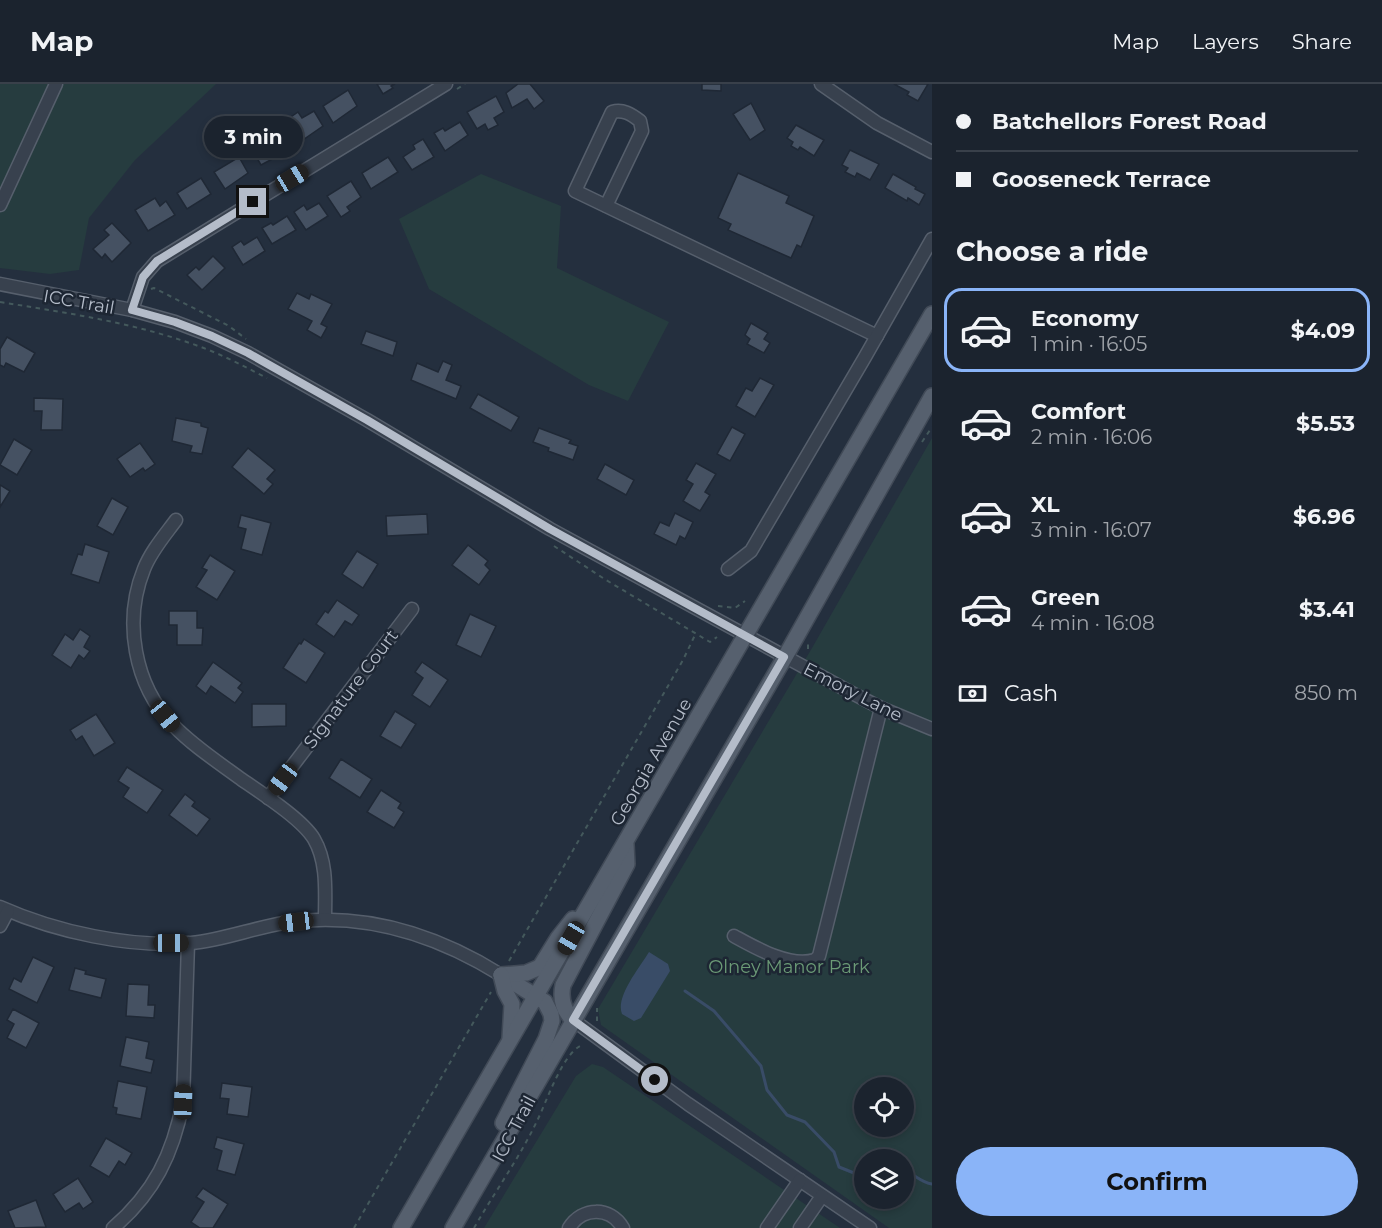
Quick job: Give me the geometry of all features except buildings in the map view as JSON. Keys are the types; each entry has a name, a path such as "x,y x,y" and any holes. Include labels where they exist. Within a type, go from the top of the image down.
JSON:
{"main road":[{"name":"Georgia Avenue","path":"401,1228 594,900 932,314"},
{"path":"453,1228 784,657 932,396"},
{"path":"573,1020 564,1008 563,985 627,864 626,844"},
{"path":"503,970 526,973 540,967 573,919 594,900"},
{"path":"471,1198 501,1125 551,1028 551,1014 545,1002 503,970"},
{"path":"503,970 505,990 512,1004 508,1047"}],"street":[{"path":"0,205 56,84"},
{"path":"132,310 143,277 157,261 446,84"},
{"path":"821,84 877,123 932,152"},
{"path":"606,206 642,131 640,121 619,110 612,112 575,191 606,206 877,336"},
{"path":"728,569 751,551 932,239"},
{"name":"Emory Lane","path":"0,284 132,310 175,322 248,353 367,420 550,529 881,708 932,729"},
{"path":"176,520 156,546 137,588 133,628 140,672 157,706 173,725 200,749 268,798 306,829 314,839 321,853 324,873 325,919"},
{"name":"Signature Court","path":"268,798 412,609"},
{"path":"735,936 770,955 806,962 815,960 819,956 881,708"},
{"path":"0,926 4,909 52,925 123,941 188,943 213,940 283,923 325,919 384,925 414,933 503,970"},
{"path":"113,1228 129,1215 160,1174 171,1151 178,1126 183,1102 188,943"},
{"path":"573,1020 688,1104 870,1228"},
{"path":"767,1228 800,1180"},
{"path":"800,1228 822,1196"},
{"path":"569,1228 581,1215 592,1211 607,1213 614,1217 623,1228"}],"path":[{"name":"ICC Trail","path":"0,302 85,316 158,333 213,352 274,382"},
{"path":"553,545 606,580 710,642 717,637"},
{"path":"732,608 745,601"},
{"path":"354,1228 696,634"},
{"name":"ICC Trail","path":"474,1228 537,1121 547,1096 571,1053 580,1046"}],"green space":[{"path":"0,84 216,84 135,160 89,218 79,270 50,274 0,268"},
{"path":"481,174 561,206 557,268 669,322 628,401 589,385 429,289 399,219"},
{"name":"Olney Manor Park","path":"932,438 932,1228 889,1228 862,1209 914,1209 914,1149 854,1149 854,1203 601,1025 598,1009 812,648"},
{"path":"592,1064 603,1067 840,1228 484,1228 576,1076"}],"water":[{"path":"649,952 668,964 670,971 641,1018 634,1021 622,1014 622,999"}],"waterway":[{"path":"685,991 714,1011 761,1066 767,1090 787,1115 805,1122 834,1152 839,1167 854,1173"},
{"path":"914,1176 932,1184"}],"route":[{"path":"253,202 149,268 143,277 132,310 175,322 212,336 286,373 550,529 784,657 573,1020 655,1080"}]}
